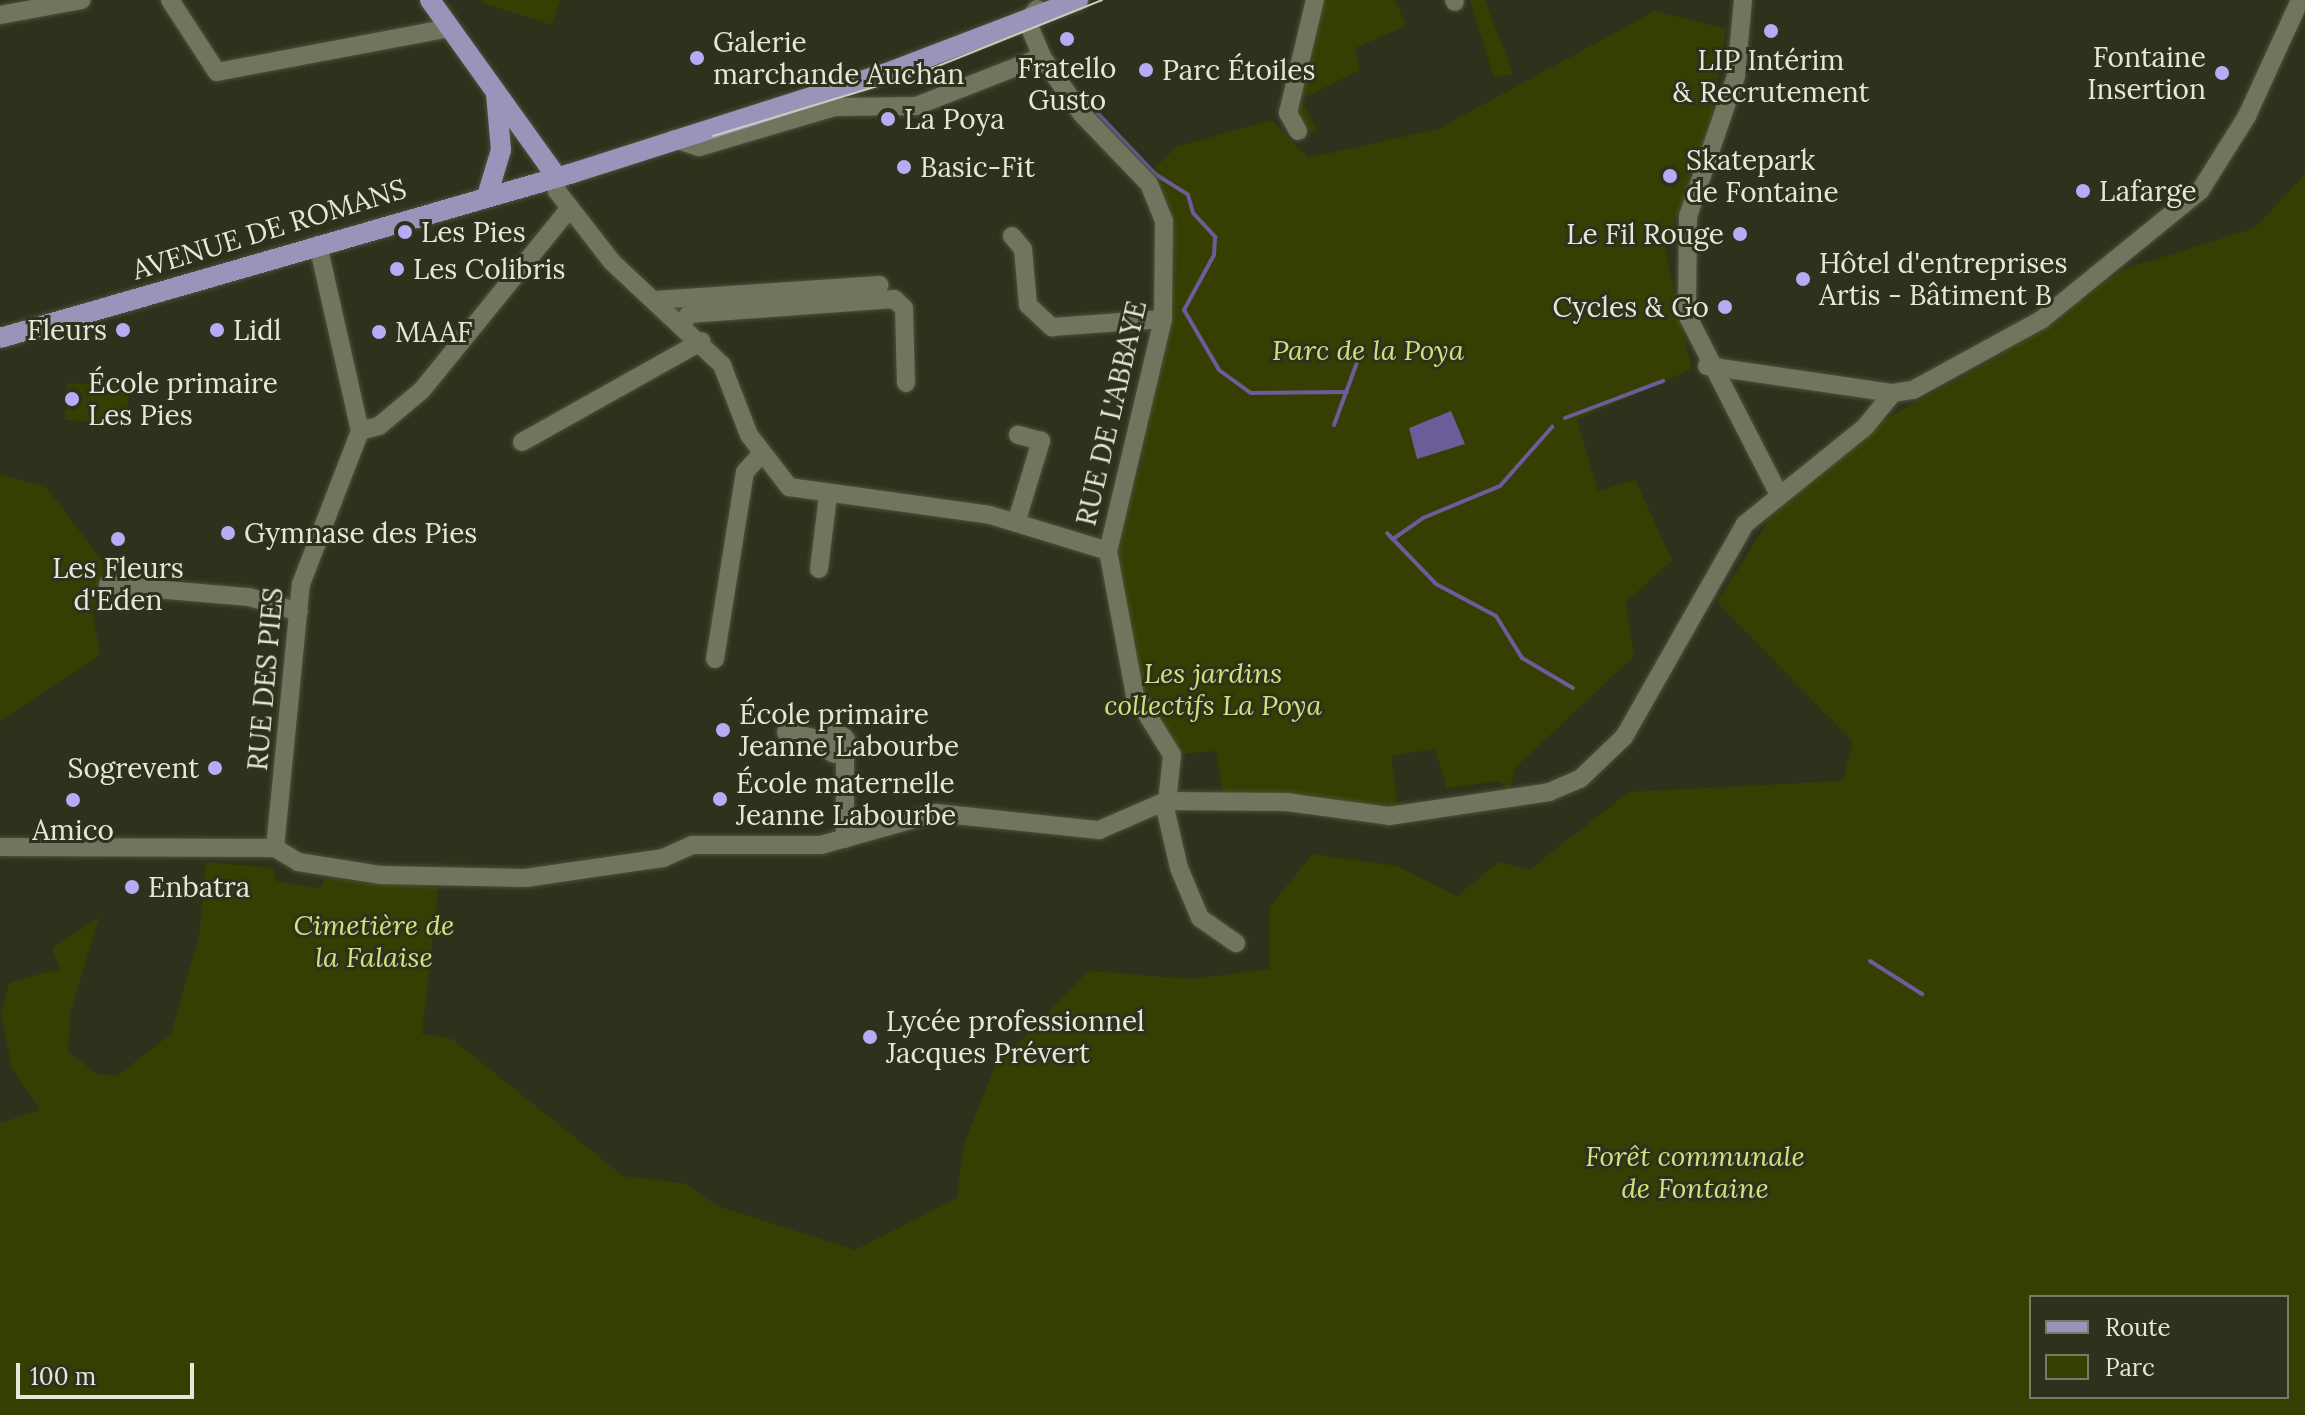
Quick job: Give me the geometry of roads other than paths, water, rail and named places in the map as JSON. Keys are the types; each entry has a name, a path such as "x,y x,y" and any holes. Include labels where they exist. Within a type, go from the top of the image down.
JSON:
{"main road":[{"path":"430,0 445,29 554,173"},
{"path":"554,173 674,139 1027,21 1078,0"},
{"path":"554,173 561,161 846,75 1046,2"},
{"path":"488,193 501,150 496,94"},
{"name":"AVENUE DE ROMANS","path":"0,338 554,173"}],"street":[{"path":"0,15 82,0"},
{"path":"170,0 217,72 445,29"},
{"path":"1298,131 1288,113 1315,0"},
{"path":"1743,0 1736,76 1685,235 1687,315 1707,366 1777,491"},
{"path":"1707,366 1893,393 1913,390 2041,320 2200,191 2247,116 2300,0"},
{"path":"1027,21 1046,2"},
{"name":"RUE DE L'ABBAYE","path":"1027,21 1042,57 1156,197 1168,269 1163,319 1108,551 1135,695 1172,755 1166,801"},
{"path":"674,139 699,147 835,107 877,104 916,106 1042,57"},
{"path":"554,173 570,208 655,300 702,341 722,365 761,454 789,487 828,496 896,497 1017,520 1108,551"},
{"path":"318,245 360,431 379,426 422,390 570,208"},
{"path":"1012,236 1023,249 1028,305 1052,327 1163,319"},
{"path":"655,300 880,285"},
{"path":"682,324 689,314 894,299 904,308 906,383"},
{"path":"522,442 702,341"},
{"path":"0,847 275,848 298,862 436,879 525,878 678,855 692,845 802,845 845,839 936,813 1099,830 1166,801 1286,802 1389,816 1520,797 1580,779 1624,737 1745,524 1777,491 1865,427 1893,393"},
{"name":"RUE DES PIES","path":"275,848 300,593 325,509 360,431"},
{"path":"1017,520 1047,434 1018,435"},
{"path":"715,659 745,472 761,454"},
{"path":"819,569 828,496"},
{"path":"108,585 276,602 299,612"},
{"path":"276,602 300,593"},
{"path":"786,732 837,746 845,839"},
{"path":"1166,801 1196,912 1236,943"}],"waterway":[{"path":"1083,98 1155,174 1188,195 1193,213 1215,237 1214,255 1184,310 1219,370 1251,393 1347,392"},
{"path":"1334,425 1359,357"},
{"path":"1565,418 1663,381"},
{"path":"1393,539 1423,518 1500,486 1552,427"},
{"path":"1387,533 1436,584 1496,616 1522,658 1573,688"},
{"path":"1870,961 1922,994"}],"tram line":[{"path":"713,136 923,72 1102,0"}],"place":[{"name":"LIP Intérim & Recrutement","path":"1771,31"},
{"name":"Fratello Gusto","path":"1067,39"},
{"name":"Galerie marchande Auchan","path":"697,58"},
{"name":"Parc Étoiles","path":"1146,70"},
{"name":"Fontaine Insertion","path":"2222,73"},
{"name":"La Poya","path":"888,119"},
{"name":"Basic-Fit","path":"904,167"},
{"name":"Skatepark de Fontaine","path":"1670,176"},
{"name":"Lafarge","path":"2083,191"},
{"name":"Les Pies","path":"405,232"},
{"name":"Le Fil Rouge","path":"1740,234"},
{"name":"Les Colibris","path":"397,269"},
{"name":"Hôtel d'entreprises Artis - Bâtiment B","path":"1803,279"},
{"name":"Cycles & Go","path":"1725,307"},
{"name":"Fleurs","path":"123,330"},
{"name":"Lidl","path":"217,330"},
{"name":"MAAF","path":"379,332"},
{"name":"École primaire Les Pies","path":"72,399"},
{"name":"Gymnase des Pies","path":"228,533"},
{"name":"Les Fleurs d'Eden","path":"118,539"},
{"name":"École primaire Jeanne Labourbe","path":"723,730"},
{"name":"Sogrevent","path":"215,768"},
{"name":"École maternelle Jeanne Labourbe","path":"720,799"},
{"name":"Amico","path":"73,800"},
{"name":"Enbatra","path":"132,887"},
{"name":"Lycée professionnel Jacques Prévert","path":"870,1037"}],"park label":[{"name":"Parc de la Poya","path":"1368,350"},
{"name":"Les jardins collectifs La Poya","path":"1213,689"},
{"name":"Cimetière de la Falaise","path":"374,941"},
{"name":"Forêt communale de Fontaine","path":"1695,1172"}]}
